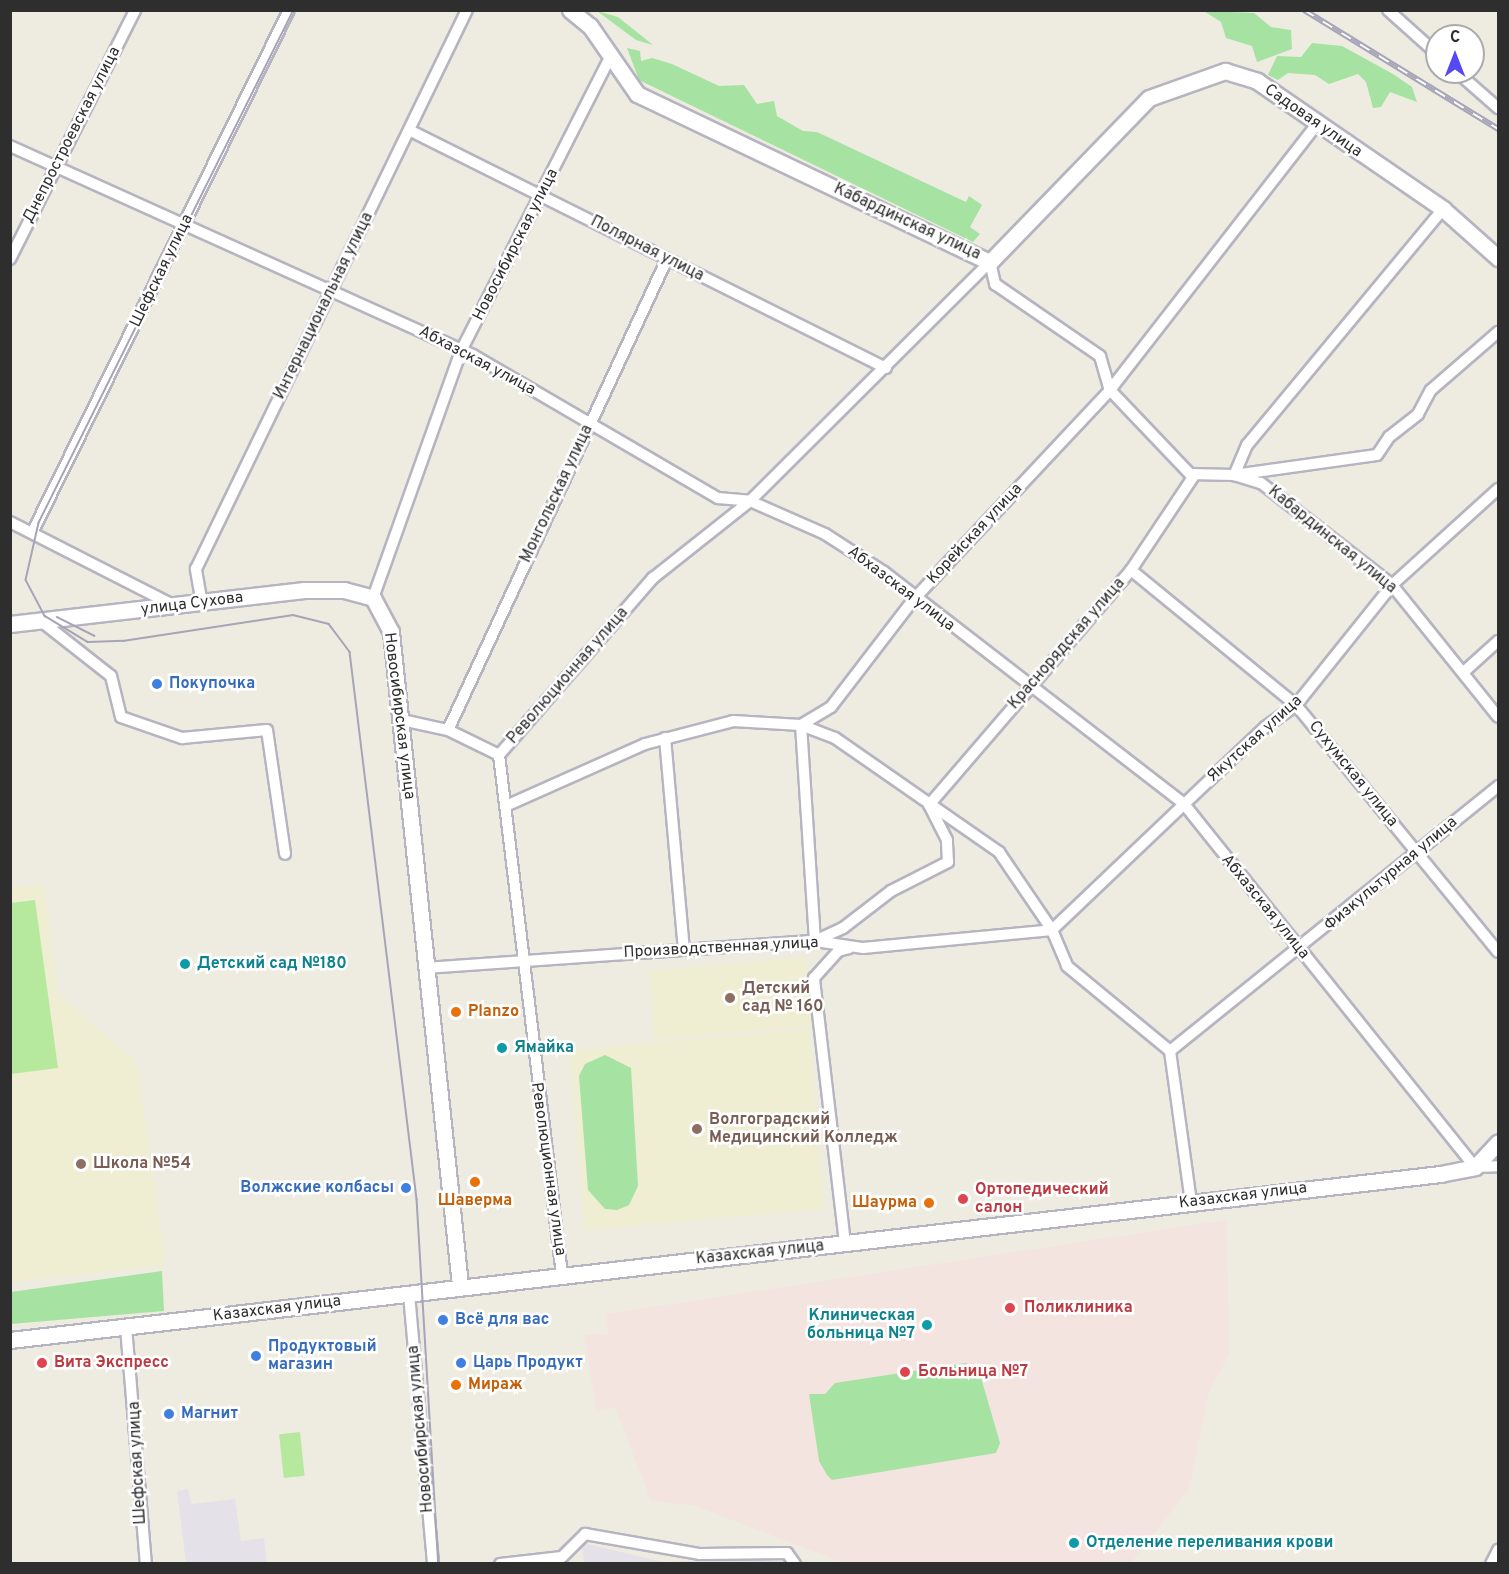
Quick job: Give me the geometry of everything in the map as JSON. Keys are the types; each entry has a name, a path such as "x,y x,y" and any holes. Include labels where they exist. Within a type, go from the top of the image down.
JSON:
{"street":[{"name":"Днепростроевская улица","path":"10,259 135,10"},
{"name":"Шефская улица","path":"33,531 289,10"},
{"name":"Интернациональная улица","path":"202,604 196,569 467,10"},
{"name":"Кабардинская улица","path":"570,10 611,55 637,94 990,262 995,284 1100,356 1110,390 1195,474 1234,475 1261,483 1392,585 1466,670 1498,717"},
{"path":"1388,10 1425,43"},
{"name":"Новосибирская улица","path":"460,1285 391,632 372,598 461,351 542,196 611,55"},
{"name":"Садовая улица","path":"990,262 1149,98 1196,78 1225,70 1257,81 1316,125 1443,208 1498,258"},
{"path":"1471,84 1498,108"},
{"name":"Корейская улица","path":"801,725 831,707 914,599 1110,390 1316,125"},
{"name":"Полярная улица","path":"409,130 886,368"},
{"name":"Абхазская улица","path":"10,146 184,226 332,289 461,351 591,423 718,498 750,501 825,534 1184,804 1475,1167"},
{"path":"1234,475 1247,445 1443,208"},
{"name":"Монгольская улица","path":"448,730 667,259"},
{"name":"Революционная улица","path":"562,1275 521,961 508,805 499,755 652,578 750,501 990,262"},
{"path":"1234,475 1377,455 1389,437 1418,414 1431,390 1498,332"},
{"name":"Краснорядская улица","path":"929,806 1131,570 1195,474"},
{"name":"Якутская улица","path":"1052,930 1184,804 1296,705 1392,585 1498,489"},
{"path":"10,522 33,531 178,607"},
{"name":"Сухумская улица","path":"1131,570 1296,705 1498,952"},
{"name":"улица Сухова","path":"10,624 178,607 304,590 344,590 372,598"},
{"path":"41,621 111,676 121,717 182,738 267,730 285,854"},
{"path":"1466,670 1498,641"},
{"path":"402,720 448,730 499,755"},
{"path":"508,805 665,738 734,721 801,725 835,738 929,806 999,852 1052,930 1067,966 1170,1051 1191,1203"},
{"path":"801,725 815,941 843,928 891,891 948,862 948,845 929,806"},
{"path":"665,738 684,949"},
{"name":"Физкультурная улица","path":"1170,1051 1300,950 1416,851 1498,786"},
{"name":"Производственная улица","path":"425,968 815,941 853,947 1052,930"},
{"path":"845,1243 814,978 838,951 853,947"},
{"path":"1475,1167 1498,1142"},
{"path":"1475,1167 1498,1166"},
{"name":"Казахская улица","path":"10,1340 410,1294 460,1285 1191,1203 1475,1167"},
{"name":"Новосибирская улица","path":"410,1294 434,1563"},
{"name":"Шефская улица","path":"126,1327 146,1563"},
{"path":"500,1563 562,1557 585,1534 689,1553 787,1553 795,1563"},
{"path":"1491,1563 1498,1550"}],"shaded area":[{"name":"Школа №54","path":"44,884 59,995 137,1062 166,1266 11,1282 10,888"},
{"name":"Детский сад № 160","path":"806,957 812,1026 655,1040 649,971"},
{"name":"Волгоградский Медицинский Колледж","path":"809,1029 825,1209 585,1230 569,1050"},
{"name":"Больница №7","path":"1226,1220 1230,1353 1209,1392 1189,1489 1131,1563 844,1563 692,1505 651,1501 615,1407 596,1410 584,1334 608,1334 606,1314"},
{"path":"188,1489 191,1504 235,1499 241,1541 264,1538 267,1563 186,1563 177,1491"},
{"path":"582,1543 664,1562 783,1559 783,1563 584,1563"}],"green space":[{"path":"597,11 618,17 653,45 636,40"},
{"path":"1204,11 1254,13 1271,27 1291,30 1292,49 1257,62 1252,46 1226,38 1221,22"},
{"path":"1312,43 1342,46 1393,74 1412,87 1417,102 1390,92 1381,107 1373,108 1366,82 1358,74 1329,84 1315,75 1288,73 1278,80 1268,75 1277,56 1301,57"},
{"path":"627,48 640,51 641,61 652,58 672,64 719,86 744,85 757,104 774,101 777,116 803,131 817,132 966,202 969,196 982,205 970,227 980,234 973,242 639,80"},
{"path":"35,900 58,1068 11,1074 11,903"},
{"path":"605,1055 631,1068 638,1186 629,1205 617,1210 605,1209 588,1190 579,1076 585,1064"},
{"path":"162,1271 164,1311 11,1324 11,1292"},
{"path":"966,1363 980,1374 1000,1443 996,1453 832,1480 827,1475 819,1461 809,1394 825,1394 835,1383"},
{"path":"300,1432 305,1476 284,1478 279,1434"}],"tram line":[{"path":"294,10 39,523 26,580 45,616 88,642 123,641 293,615 329,624 350,652 417,1199 439,1564"},
{"path":"57,617 95,636"}],"railway":[{"path":"1304,10 1498,129"}],"place":[{"name":"Покупочка","path":"157,684"},
{"name":"Детский сад №180","path":"185,964"},
{"name":"Детский сад № 160","path":"730,998"},
{"name":"Planzo","path":"456,1012"},
{"name":"Ямайка","path":"502,1048"},
{"name":"Волгоградский Медицинский Колледж","path":"697,1129"},
{"name":"Школа №54","path":"81,1164"},
{"name":"Шаверма","path":"475,1182"},
{"name":"Волжские колбасы","path":"406,1188"},
{"name":"Ортопедический салон","path":"963,1199"},
{"name":"Шаурма","path":"929,1203"},
{"name":"Поликлиника","path":"1010,1308"},
{"name":"Всё для вас","path":"443,1320"},
{"name":"Клиническая больница №7","path":"927,1325"},
{"name":"Продуктовый магазин","path":"256,1356"},
{"name":"Вита Экспресс","path":"42,1363"},
{"name":"Царь Продукт","path":"461,1363"},
{"name":"Больница №7","path":"905,1372"},
{"name":"Мираж","path":"456,1385"},
{"name":"Магнит","path":"169,1414"},
{"name":"Отделение переливания крови","path":"1074,1543"}]}
